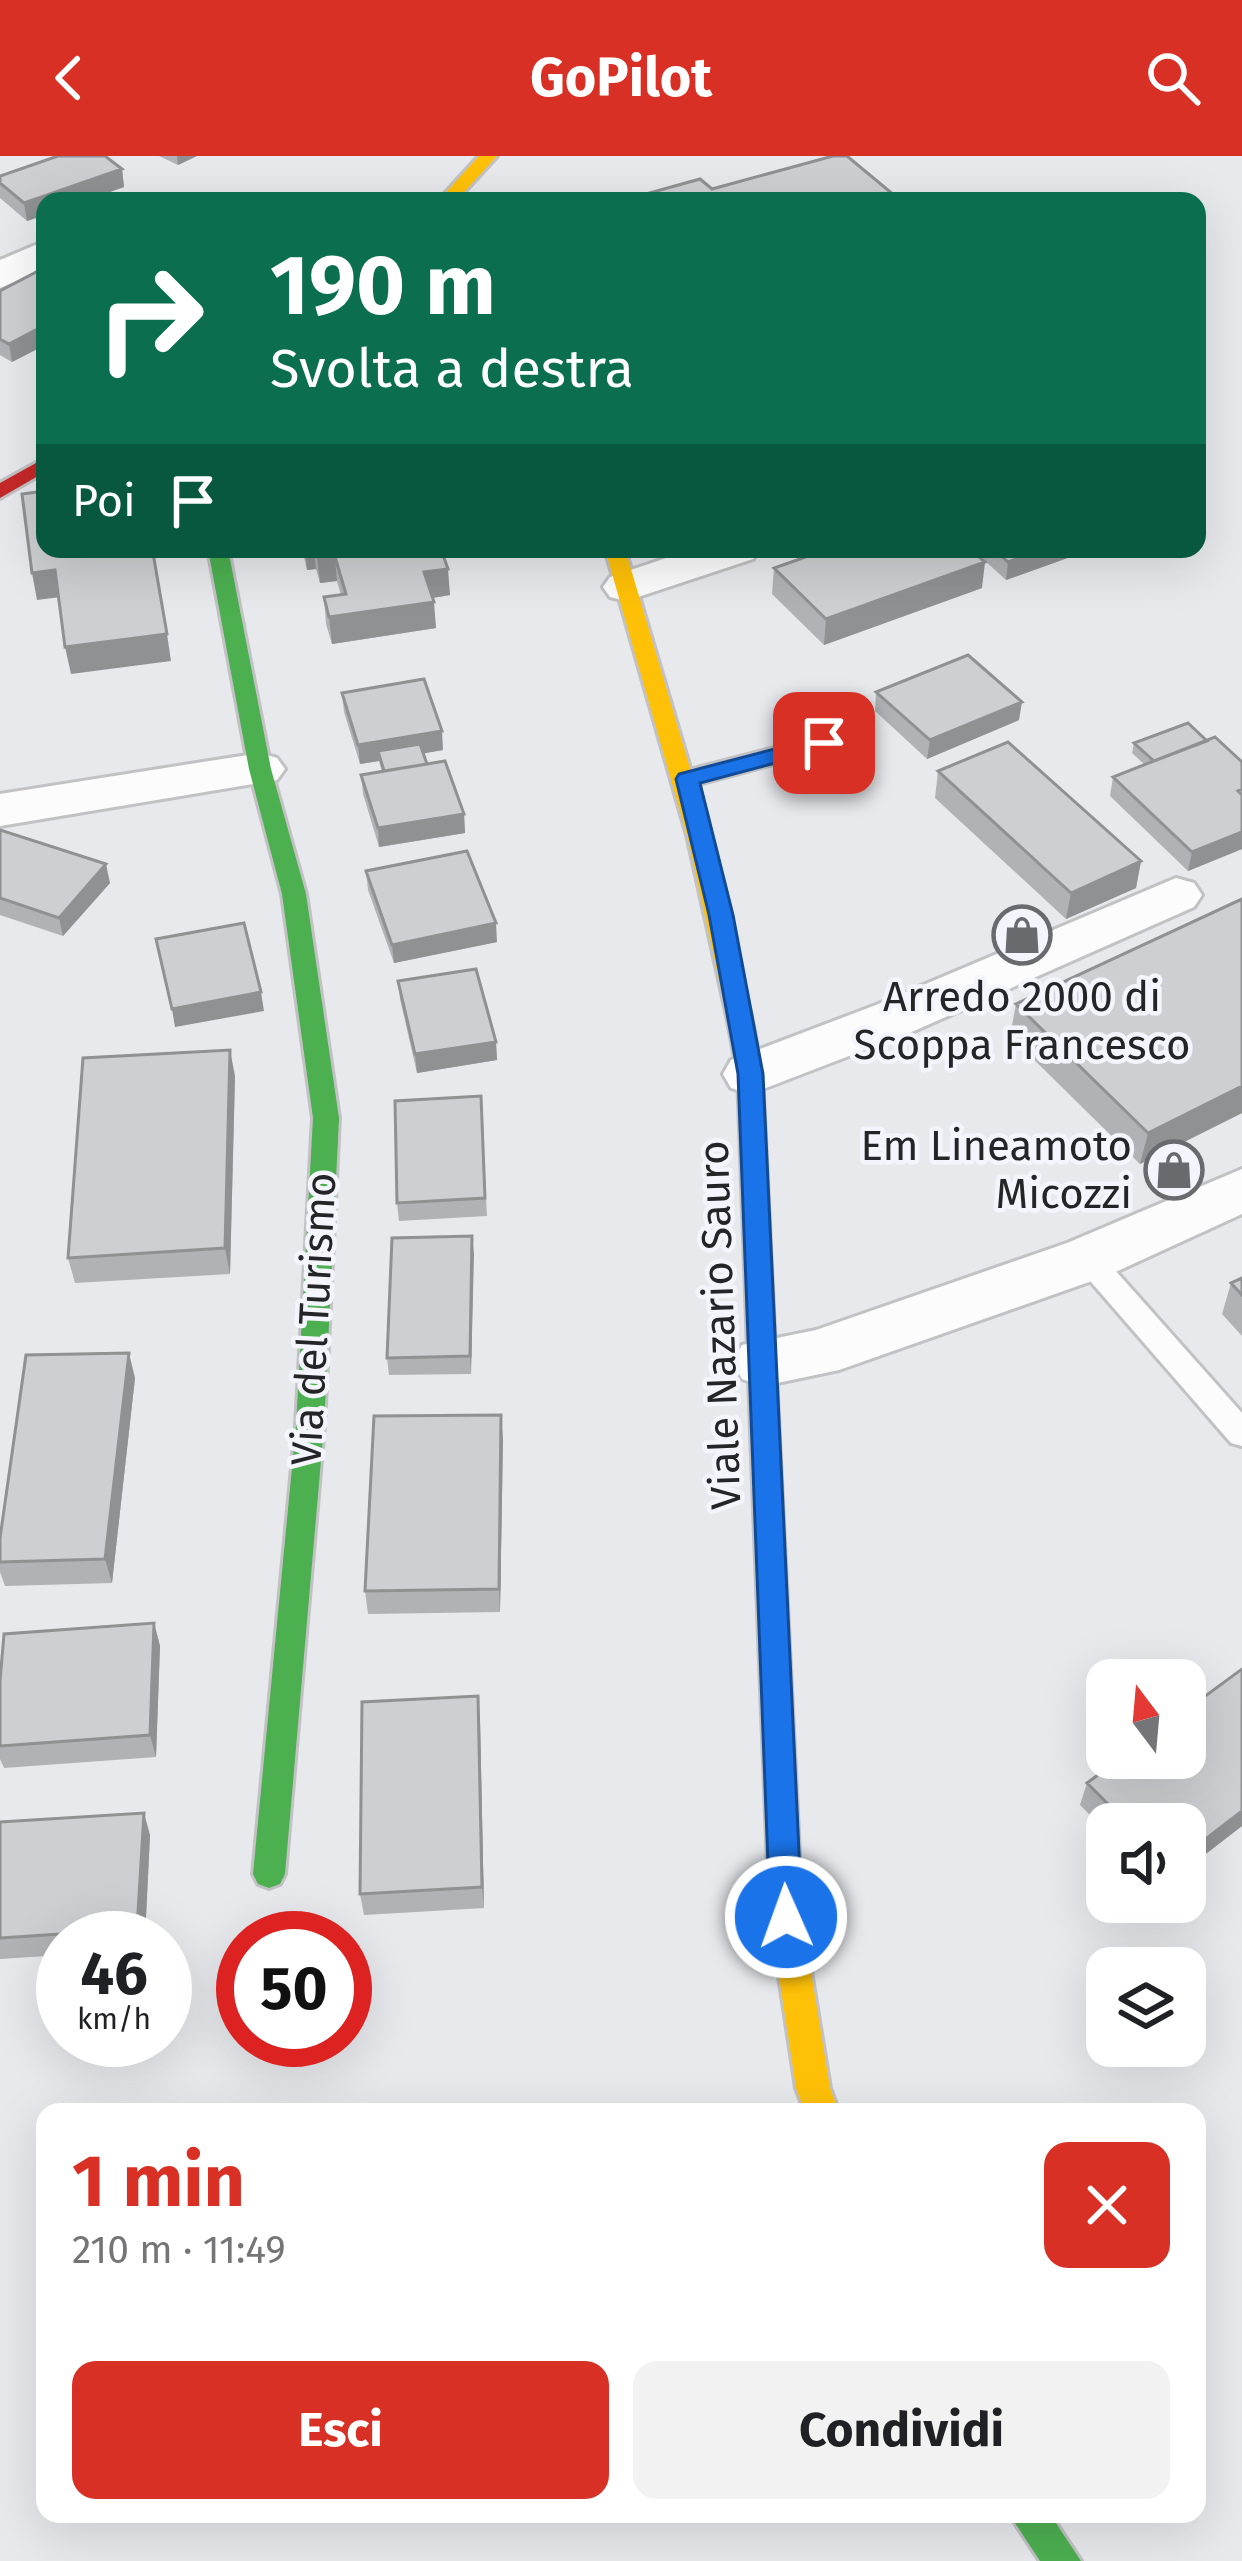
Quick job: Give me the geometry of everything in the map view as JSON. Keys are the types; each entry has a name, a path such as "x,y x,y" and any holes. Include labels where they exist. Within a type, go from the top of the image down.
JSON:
{"street":[{"path":"455,192 488,156"},
{"path":"0,276 36,258"},
{"path":"0,492 36,470"},
{"name":"Via del Turismo","path":"220,558 260,769 293,893 326,1118 310,1426 269,1874"},
{"path":"621,568 682,558"},
{"name":"Viale Nazario Sauro","path":"621,568 687,779 721,915 750,1074 786,1917 818,2103"},
{"path":"0,811 260,769"},
{"path":"750,1074 895,1018 1176,895"},
{"path":"763,1362 818,1353 1088,1259 1242,1190"},
{"path":"1034,2523 1063,2561"}],"lane":[{"path":"687,779 824,743"},
{"path":"1088,1259 1242,1434"}],"building":[{"path":"58,156 105,156 122,169 56,192 36,192 36,199 24,203 0,183 0,176"},
{"path":"847,156 890,192 653,192 700,179 712,189"},
{"path":"36,272 36,330 9,344 0,339 0,291"},
{"path":"36,492 36,558 154,558 167,634 65,647 55,570 32,573 22,494"},
{"path":"335,558 444,558 448,569 424,572 434,602 329,617 324,597 346,594"},
{"path":"802,558 980,558 985,562 826,619 774,568"},
{"path":"968,655 1022,702 930,740 876,692"},
{"path":"424,679 442,731 358,745 342,693"},
{"path":"1188,723 1207,741 1154,761 1134,743"},
{"path":"1215,737 1242,762 1242,789 1238,791 1242,832 1192,852 1113,777"},
{"path":"1008,742 1141,861 1071,893 938,771"},
{"path":"420,744 427,764 384,771 378,751"},
{"path":"445,761 464,814 378,828 361,775"},
{"path":"0,830 106,864 59,918 0,898"},
{"path":"467,851 496,923 392,945 366,871"},
{"path":"1242,899 1242,1086 1148,1133 1016,1004"},
{"path":"244,923 261,992 172,1009 156,939"},
{"path":"476,969 496,1042 415,1054 398,981"},
{"path":"230,1050 225,1248 68,1258 83,1058"},
{"path":"481,1096 485,1198 397,1203 395,1101"},
{"path":"472,1236 470,1356 387,1358 392,1238"},
{"path":"1242,1278 1242,1295 1231,1283"},
{"path":"129,1353 105,1559 0,1562 26,1355"},
{"path":"501,1415 499,1589 365,1591 374,1416"},
{"path":"154,1623 150,1735 0,1746 4,1634"},
{"path":"1242,1669 1242,1811 1206,1839 1206,1803 1107,1803 1087,1783 1092,1779 1206,1779 1206,1696"},
{"path":"478,1696 482,1887 360,1894 362,1702"},
{"path":"144,1813 138,1911 36,1911 36,1936 0,1938 0,1822"}],"traffic: fast":[{"path":"220,558 260,769 294,894 326,1118 310,1426 269,1874"},
{"path":"1034,2523 1063,2561"}],"traffic: slow":[{"path":"455,192 488,156"},
{"path":"618,558 700,839 739,1016"},
{"path":"766,1459 786,1917 819,2103"}],"traffic: jam":[{"path":"0,492 36,470"},
{"path":"739,1016 750,1074 766,1459"}],"place":[{"name":"Arredo 2000 di Scoppa Francesco","path":"1022,935"},
{"name":"Em Lineamoto Micozzi","path":"1174,1170"}],"route":[{"path":"786,1917 758,1170 750,1074 721,915 687,779 824,743"}]}
